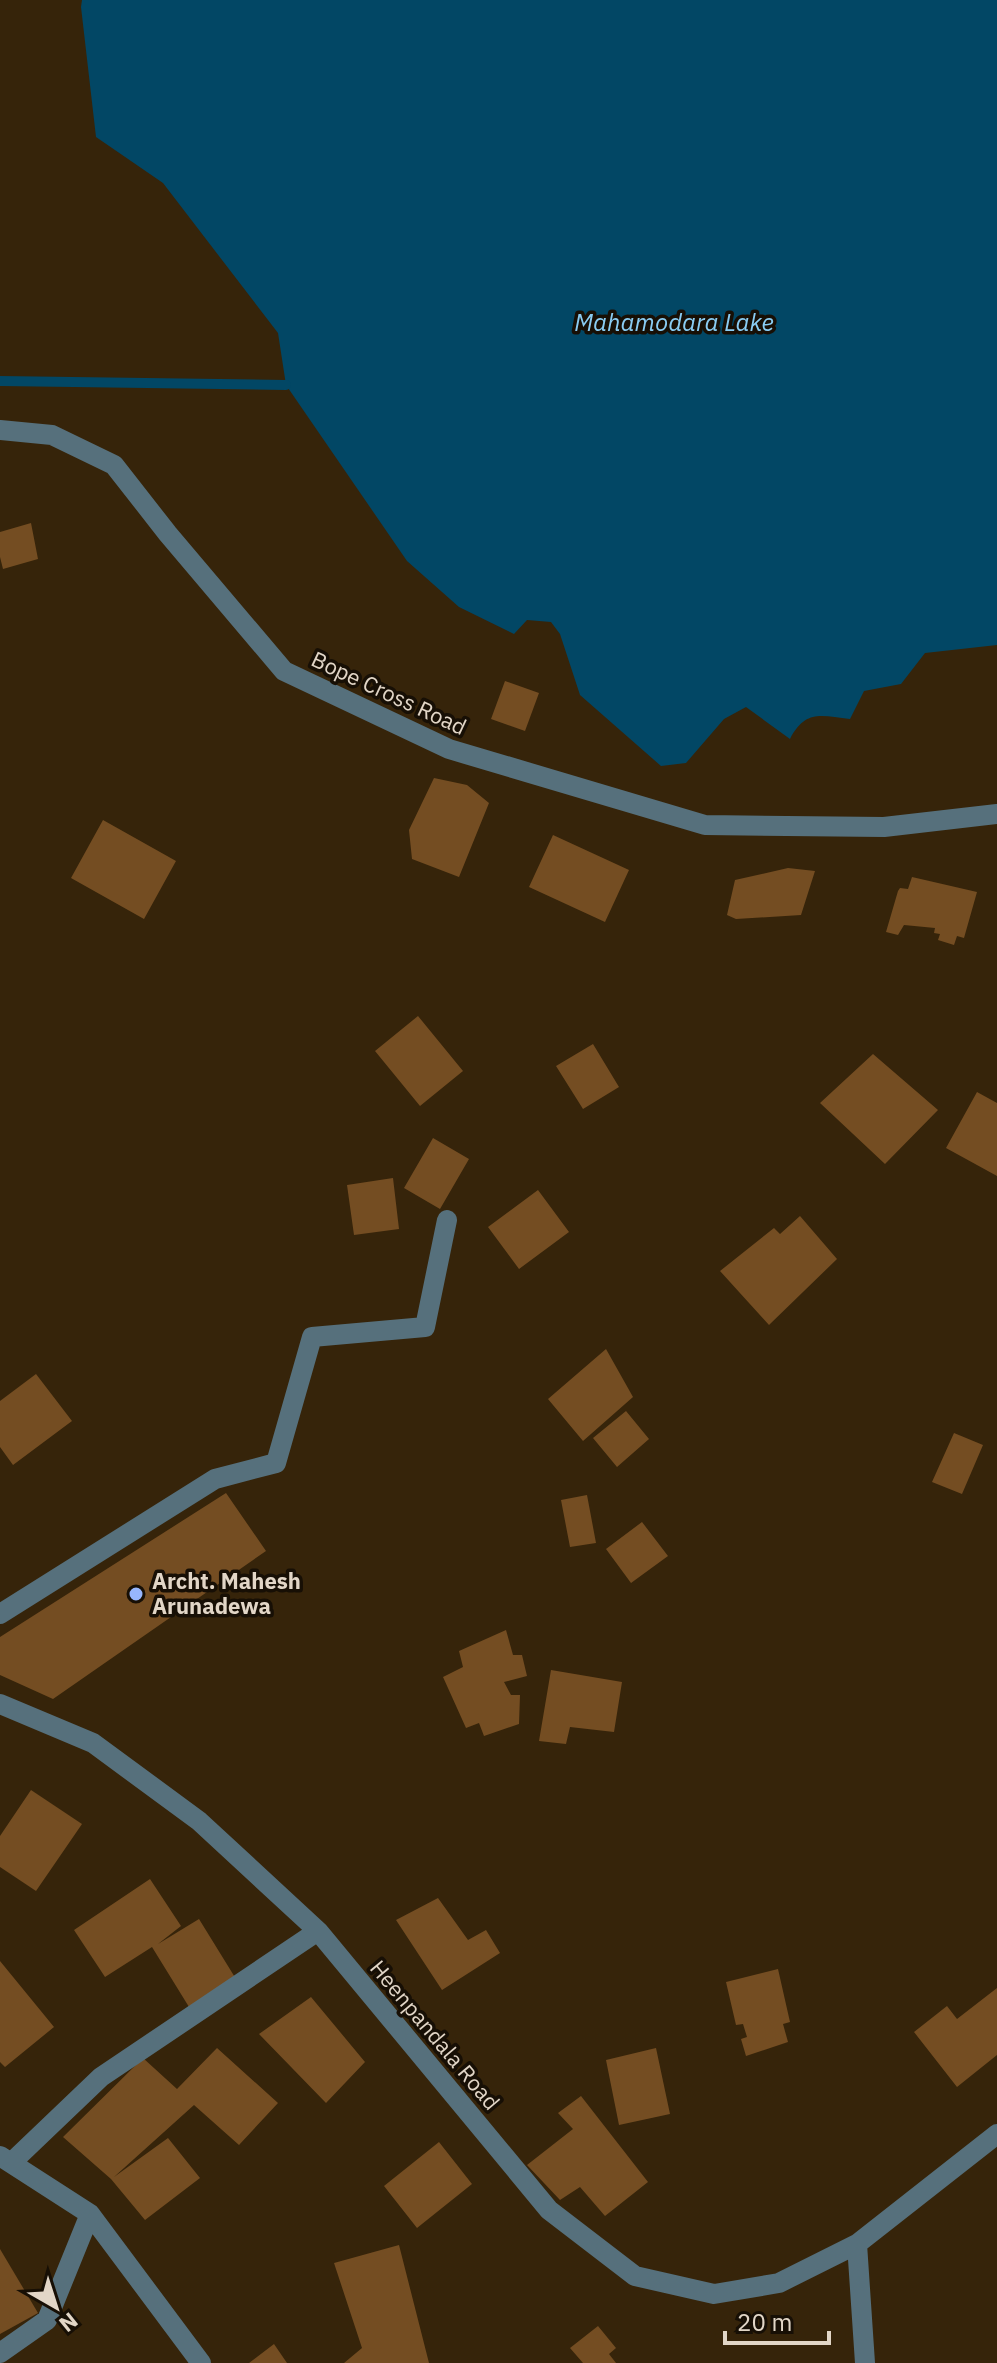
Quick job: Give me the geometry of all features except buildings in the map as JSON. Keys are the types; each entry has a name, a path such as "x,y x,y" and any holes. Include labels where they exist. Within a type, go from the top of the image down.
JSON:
{"street":[{"name":"Bope Cross Road","path":"0,430 52,435 114,465 284,671 449,749 705,825 884,827 997,814"},
{"path":"0,1614 215,1479 276,1463 312,1337 425,1327 447,1220"},
{"name":"Heenpandala Road","path":"0,1704 93,1743 199,1821 318,1931 549,2210 635,2276 714,2294 779,2283 857,2244 997,2134"},
{"path":"201,2363 90,2214 6,2159 101,2077 318,1931"},
{"path":"0,2353 47,2320 90,2214"},
{"path":"857,2244 865,2363"}],"water":[{"name":"Mahamodara Lake","path":"82,0 997,0 997,645 925,653 901,684 864,691 850,719 822,716 808,719 790,739 746,707 724,719 686,763 661,766 580,695 560,634 551,622 527,620 514,634 459,607 407,561 286,385 278,333 163,183 96,137"}],"waterway":[{"path":"0,381 286,385"}],"place":[{"name":"Archt. Mahesh Arunadewa","path":"136,1594"}]}
